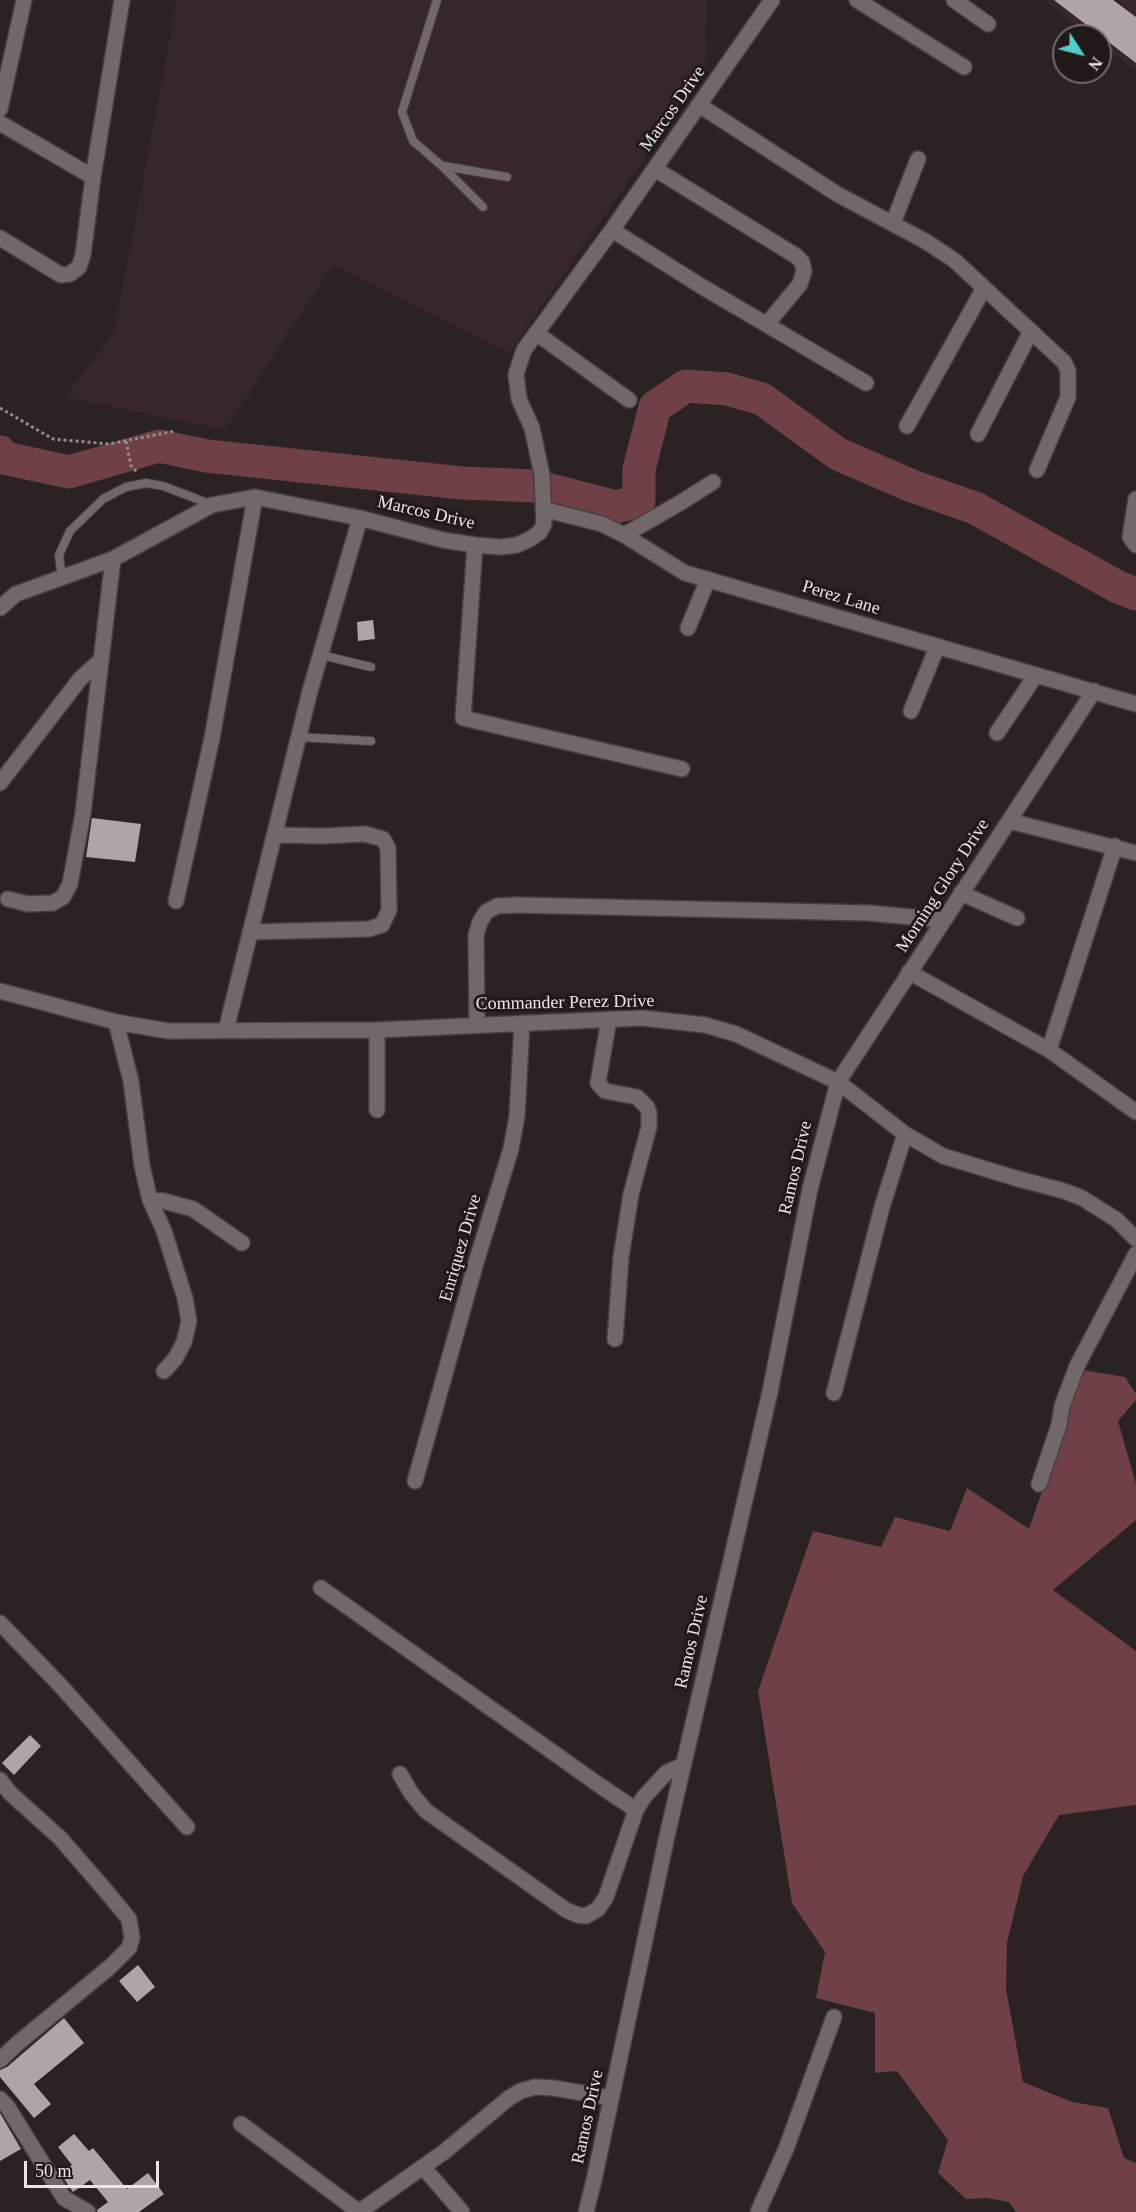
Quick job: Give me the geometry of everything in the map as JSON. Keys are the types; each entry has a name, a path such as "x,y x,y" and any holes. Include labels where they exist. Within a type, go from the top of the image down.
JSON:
{"street":[{"path":"0,109 24,0"},
{"path":"0,238 61,275 70,274 79,267 83,255 93,177 122,0"},
{"name":"Marcos Drive","path":"0,608 16,594 113,559 212,505 255,497 360,518 443,540 475,545 501,547 517,544 540,532 544,524 542,475 531,428 519,399 516,374 524,350 612,230 772,0"},
{"path":"857,0 964,67"},
{"path":"954,0 988,24"},
{"path":"699,105 837,194 925,241 954,260 1064,362 1068,370 1068,397 1038,470"},
{"path":"0,123 93,177"},
{"path":"893,223 918,159"},
{"path":"655,169 796,256 802,262 804,271 800,284 767,324"},
{"path":"612,230 701,286 866,383"},
{"path":"907,426 984,288"},
{"path":"978,434 1031,331"},
{"path":"536,333 630,400"},
{"path":"624,535 713,482"},
{"path":"176,901 212,738 255,497"},
{"path":"1136,499 1130,537 1136,545"},
{"name":"Perez Lane","path":"543,505 602,524 678,569 1136,704"},
{"path":"226,1030 249,932 276,835 298,737 360,518"},
{"path":"475,545 463,718 682,769"},
{"path":"8,899 45,905 63,897 70,884 83,813 113,559"},
{"path":"688,628 708,579"},
{"path":"911,711 937,647"},
{"path":"0,783 80,679 100,660"},
{"path":"997,733 1036,675"},
{"path":"1009,821 1094,691"},
{"name":"Morning Glory Drive","path":"838,1082 1009,821 1116,846 1136,853"},
{"path":"249,932 369,929 382,925 389,910 388,848 383,839 366,834 276,835"},
{"path":"1048,1050 1116,846"},
{"path":"961,893 1017,918"},
{"path":"477,1024 476,935 486,912 497,906 869,913 943,920"},
{"path":"909,972 1048,1050 1135,1108"},
{"name":"Commander Perez Drive","path":"0,991 116,1022 168,1031 377,1030 642,1018 705,1025 736,1034 838,1082 905,1134 944,1156 1082,1198 1117,1221 1136,1239"},
{"path":"609,1019 598,1083 605,1091 637,1097 647,1107 649,1113 646,1135 631,1194 621,1257 615,1339"},
{"path":"116,1022 131,1081 142,1166 150,1200 164,1231 185,1298 189,1321 184,1342 175,1359 164,1371"},
{"name":"Enriquez Drive","path":"415,1481 475,1266 511,1149 517,1116 522,1023"},
{"path":"377,1030 377,1110"},
{"name":"Ramos Drive","path":"586,2212 683,1765 770,1392 812,1178 838,1082"},
{"path":"834,1394 882,1207 905,1134"},
{"path":"150,1200 164,1201 193,1209 242,1243"},
{"path":"1039,1484 1059,1425 1062,1406 1077,1366 1136,1254"},
{"path":"321,1588 636,1810"},
{"path":"0,1623 59,1684 187,1827"},
{"path":"400,1774 411,1793 426,1811 566,1910 578,1915 592,1914 598,1909 606,1897 636,1810 666,1773 683,1765"},
{"path":"0,1780 10,1793 60,1838 106,1891 129,1919 132,1938 129,1948 111,1966 0,2060"},
{"path":"758,2212 786,2149 834,2017"},
{"path":"241,2124 359,2212 444,2152 509,2098 521,2091 535,2087 554,2088 611,2098"},
{"path":"0,2099 7,2106 64,2198 88,2212"},
{"path":"423,2167 462,2212"}],"lane":[{"path":"437,0 402,112 413,141 483,207"},
{"path":"442,166 507,177"},
{"path":"62,578 59,555 70,531 103,499 126,487 146,483 163,486 212,505"},
{"path":"321,655 371,667"},
{"path":"298,737 371,741"}],"path":[{"path":"0,408 52,440 109,444 175,431"},
{"path":"126,441 131,466"}],"shaded area":[{"path":"177,0 707,0 705,72 509,353 333,265 225,430 65,397 114,332"},
{"path":"1043,0 1136,0 1136,71 1112,53 1112,24 1074,24"},
{"path":"1082,1370 1125,1377 1136,1394 1136,1400 1118,1421 1136,1484 1136,1520 1053,1590 1136,1651 1136,1805 1059,1815 1023,1876 1007,1943 1006,1989 1023,2082 1072,2102 1108,2108 1124,2158 1136,2163 1136,2212 1016,2212 1009,2202 987,2198 966,2199 938,2173 948,2140 897,2071 875,2073 875,2013 816,1998 825,1952 792,1903 758,1691 813,1531 881,1547 895,1517 950,1531 967,1488 1029,1529 1060,1439 1067,1426 1069,1400"}],"building":[{"path":"1054,0 1113,0 1136,17 1136,63 1112,45 1112,24 1085,24"},
{"path":"373,620 375,639 358,641 357,622"},
{"path":"92,818 141,824 135,862 86,857"},
{"path":"30,1735 41,1746 14,1775 2,1763"},
{"path":"138,1965 155,1987 137,2002 119,1981"},
{"path":"64,2018 84,2043 34,2084 51,2104 34,2118 0,2077 0,2070 7,2067"},
{"path":"0,2113 21,2149 0,2161"},
{"path":"74,2134 89,2151 93,2148 127,2189 148,2173 164,2194 139,2212 98,2212 97,2210 108,2202 90,2180 73,2192 60,2173 72,2165 58,2147"}],"waterway":[{"path":"0,452 4,458 69,472 159,446 207,456 462,483 535,486 616,507 639,501 639,469 655,407 686,386 727,389 762,399 838,454 912,486 975,508 1118,587 1136,594"}]}
